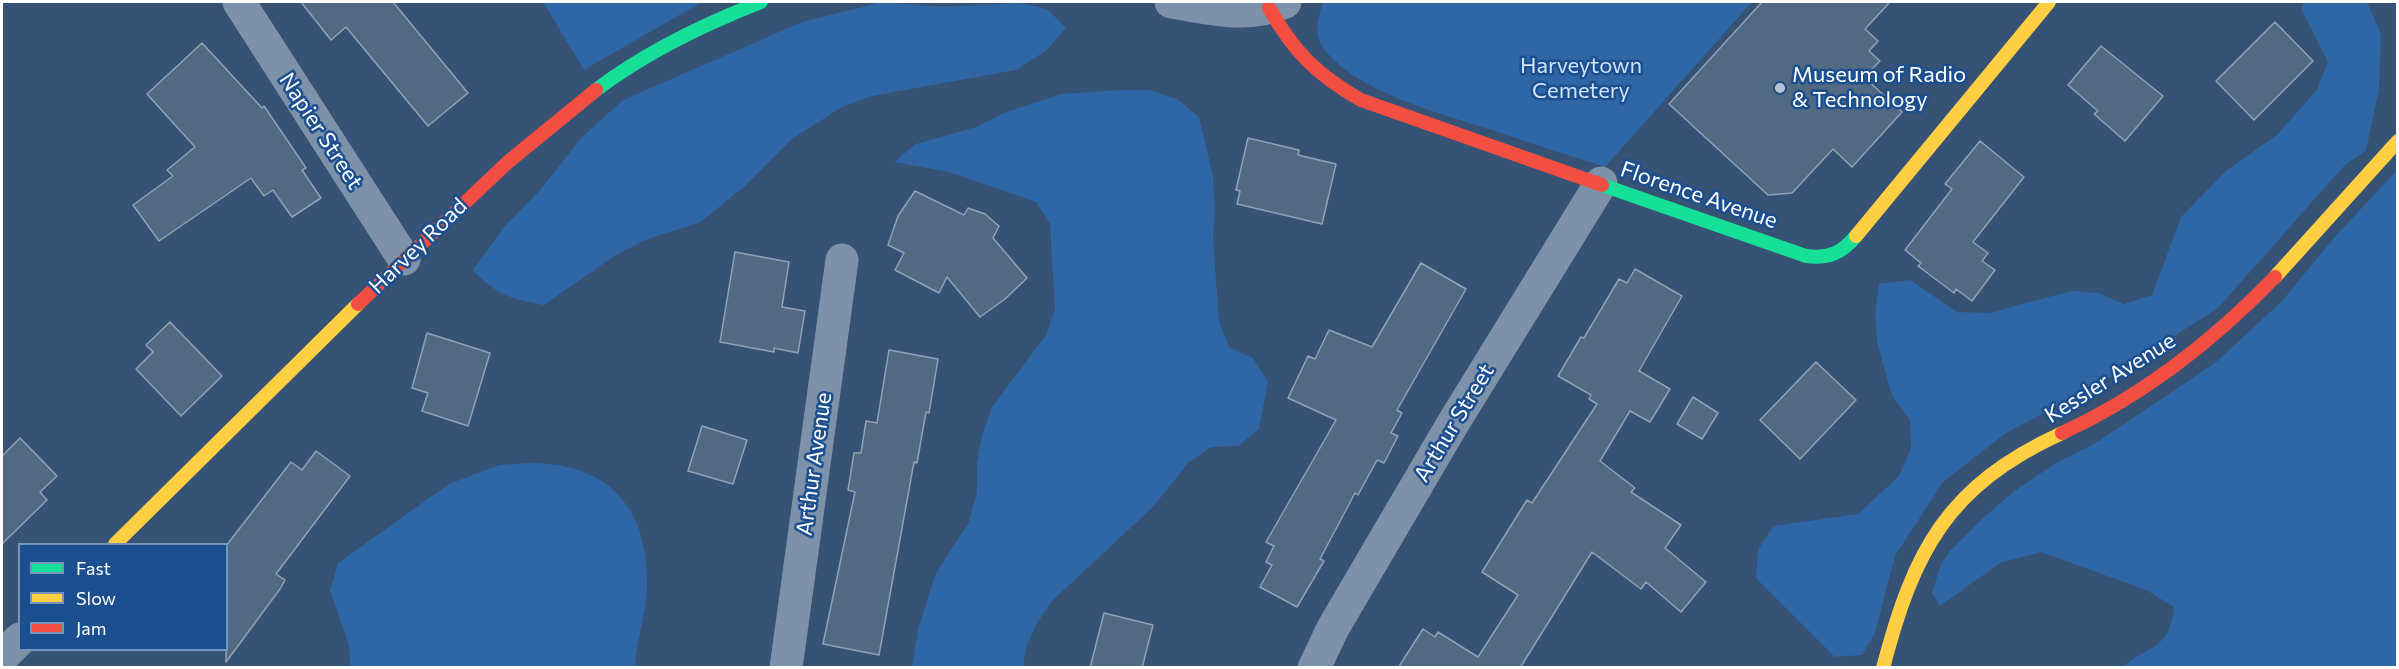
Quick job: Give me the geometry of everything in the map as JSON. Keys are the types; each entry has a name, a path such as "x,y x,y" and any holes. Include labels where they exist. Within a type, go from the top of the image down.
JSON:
{"street":[{"name":"Napier Street","path":"239,2 404,259"},
{"name":"Harvey Road","path":"116,543 404,259 527,145 601,88 691,29 761,2"},
{"path":"1171,2 1232,12 1252,12 1277,5"},
{"name":"Florence Avenue","path":"1277,5 1301,59 1337,87 1361,100 1806,255 1821,258 1834,256 1847,248 2049,2"},
{"name":"Kessler Avenue","path":"1883,668 1911,578 1934,534 1959,502 1987,476 2014,458 2094,418 2185,359 2225,325 2271,279 2397,141"},
{"name":"Arthur Street","path":"1314,668 1333,627 1452,424 1601,183"},
{"name":"Arthur Avenue","path":"786,668 842,260"},
{"path":"2,657 18,641"}],"green space":[{"path":"543,2 702,2 584,70"},
{"path":"882,2 942,7 1021,3 1047,9 1066,28 1047,50 1016,70 872,96 842,107 792,139 746,185 701,222 645,240 616,255 544,305 505,295 489,285 473,270 504,227 541,189 581,138 623,100 802,22"},
{"name":"Harveytown Cemetery","path":"1323,2 1752,2 1605,167 1399,99 1354,76 1336,62 1319,41 1318,24"},
{"path":"2304,2 2367,2 2381,34 2379,90 2366,150 2344,166 2218,308 2103,382 2006,433 1943,482 1895,556 1875,633 1862,655 1835,657 1756,578 1758,550 1773,526 1858,514 1899,476 1911,448 1910,420 1892,396 1877,342 1875,313 1879,284 1910,280 1957,312 1989,313 2071,291 2099,293 2124,304 2152,295 2181,217 2227,170 2277,135 2316,91 2328,62 2301,9"},
{"path":"1149,90 1177,99 1199,117 1213,176 1215,210 1213,239 1219,321 1229,347 1253,358 1268,382 1259,429 1238,446 1211,447 1188,463 1154,506 1051,602 1036,625 1026,648 1023,667 912,667 918,629 936,573 969,522 977,492 977,463 982,435 992,407 1046,335 1055,309 1050,224 1036,202 949,172 894,162 916,144 976,127 1006,112 1061,94"},
{"path":"2397,170 2397,667 2122,667 2163,639 2172,621 2174,607 2146,590 2041,552 2000,563 1940,606 1932,593 1941,564 1950,551 1984,517 2016,490 2056,463 2099,441 2216,362 2282,301 2333,239"},
{"path":"529,463 557,465 581,471 601,481 618,494 631,512 640,533 647,585 635,667 350,667 349,645 330,591 338,563 449,484 499,465"}],"building":[{"path":"301,2 393,2 468,93 428,126 346,27 331,40"},
{"name":"Museum of Radio & Technology","path":"1762,2 1890,2 1865,29 1878,41 1869,51 1880,61 1864,77 1902,112 1852,167 1833,149 1792,193 1768,195 1669,104"},
{"path":"2275,22 2313,61 2254,120 2216,81"},
{"path":"202,43 262,108 264,106 306,168 302,170 321,198 292,217 273,190 264,196 251,178 159,241 133,205 173,176 167,170 195,147 147,94"},
{"path":"2101,46 2163,96 2125,141 2094,114 2098,111 2068,85"},
{"path":"1248,138 1299,150 1298,155 1336,164 1322,224 1237,204 1240,191 1236,190"},
{"path":"1980,141 2024,177 1973,242 1988,253 1982,261 1995,270 1972,301 1956,289 1954,293 1918,266 1921,263 1905,250 1952,189 1945,184"},
{"path":"915,191 964,215 968,208 985,214 999,226 993,238 1027,278 1005,299 980,317 947,277 939,293 895,270 904,253 888,245 898,216"},
{"path":"735,252 789,262 782,307 805,311 798,353 774,348 774,352 720,342"},
{"path":"1421,263 1466,289 1397,410 1402,413 1391,433 1398,436 1384,463 1377,460 1358,495 1355,493 1320,559 1324,561 1297,607 1260,587 1272,565 1266,562 1274,546 1266,542 1336,420 1288,398 1308,356 1315,359 1329,330 1372,347"},
{"path":"1635,269 1682,296 1639,371 1670,389 1650,422 1630,411 1600,461 1635,488 1631,492 1681,525 1665,548 1706,582 1681,612 1646,582 1641,589 1592,552 1520,668 1398,668 1423,629 1435,637 1438,632 1478,657 1518,595 1482,572 1527,500 1532,503 1597,404 1589,399 1591,395 1558,376 1619,279 1627,283"},
{"path":"170,322 222,376 181,416 136,369 153,352 146,345"},
{"path":"427,333 490,353 468,426 422,411 428,393 412,388"},
{"path":"889,350 938,359 929,413 926,412 917,463 914,462 879,655 823,644 855,492 848,490 854,453 861,453 866,421 877,423"},
{"path":"1816,362 1856,400 1800,459 1760,420"},
{"path":"1693,397 1718,413 1702,439 1677,424"},
{"path":"702,426 747,440 733,484 688,471"},
{"path":"20,438 57,476 40,492 47,500 2,544 2,456"},
{"path":"316,451 350,476 276,574 285,580 280,589 226,662 226,651 228,651 228,543 291,462 302,470"},
{"path":"1104,613 1153,625 1142,668 1090,668"}],"traffic: fast":[{"path":"596,90 635,63 675,40 761,2"},
{"path":"1602,185 1806,256 1821,257 1840,251 1856,236"}],"traffic: slow":[{"path":"1856,236 2049,2"},
{"path":"2275,277 2398,141"},
{"path":"116,543 358,304"},
{"path":"1883,668 1908,589 1923,556 1941,526 1963,500 1990,475 2023,453 2062,433"}],"traffic: jam":[{"path":"1269,8 1297,50 1319,72 1361,100 1602,185"},
{"path":"358,304 508,162 596,90"},
{"path":"2062,433 2121,402 2176,365 2227,323 2275,277"}],"place":[{"name":"Museum of Radio & Technology","path":"1780,88"}]}
